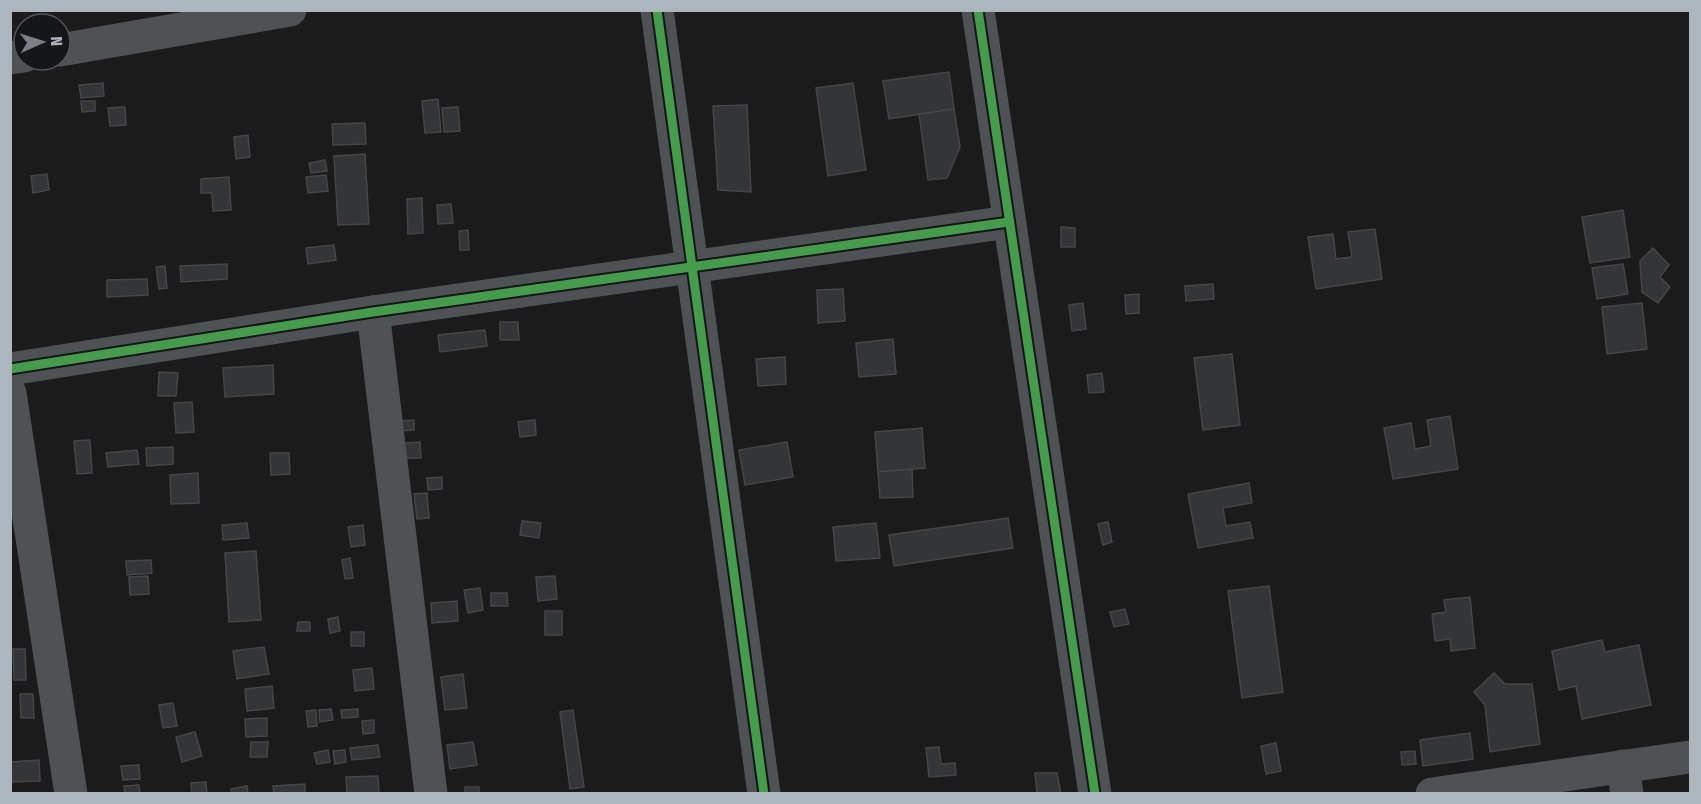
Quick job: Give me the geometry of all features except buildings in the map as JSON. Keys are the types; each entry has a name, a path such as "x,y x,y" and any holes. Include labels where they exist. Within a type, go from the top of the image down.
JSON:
{"street":[{"path":"72,48 290,10"},
{"path":"657,10 764,794"},
{"path":"978,10 1095,794"},
{"path":"10,369 373,312 692,269 1010,222"},
{"path":"373,312 431,794"},
{"path":"10,393 71,794"},
{"path":"1432,794 1625,780 1690,757"}],"cycle path":[{"path":"657,10 764,794"},
{"path":"978,10 1095,794"},
{"path":"10,369 373,312 1009,222"}]}
